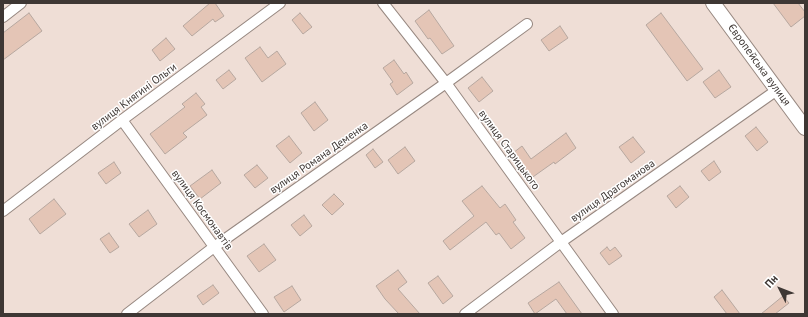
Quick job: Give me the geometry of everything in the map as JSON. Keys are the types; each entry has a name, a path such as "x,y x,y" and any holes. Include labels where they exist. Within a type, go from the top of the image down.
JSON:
{"main road":[{"name":"Європейська вулиця","path":"713,3 805,128"}],"street":[{"path":"3,17 21,3"},
{"name":"вулиця Княгині Ольги","path":"3,211 122,120 280,3"},
{"name":"вулиця Старицького","path":"383,3 446,83 613,314"},
{"name":"вулиця Романа Деменка","path":"127,314 214,247 527,24"},
{"name":"вулиця Драгоманова","path":"465,314 561,242 777,90"},
{"name":"вулиця Космонавтів","path":"122,120 263,314"}],"building":[{"path":"210,3 215,3 224,16 215,22 213,19 192,36 183,26"},
{"path":"773,3 798,3 805,12 805,16 791,27"},
{"path":"429,10 454,46 442,54 430,38 428,39 415,21"},
{"path":"29,13 42,31 3,60 3,33"},
{"path":"300,13 312,27 303,34 292,20"},
{"path":"661,13 703,69 687,81 646,25"},
{"path":"560,26 568,38 549,51 541,40"},
{"path":"166,38 175,49 160,61 152,50"},
{"path":"260,47 268,58 277,51 286,64 262,82 245,58"},
{"path":"394,60 404,74 406,72 413,83 397,95 390,84 393,82 383,68"},
{"path":"229,70 236,79 223,89 216,80"},
{"path":"719,70 731,87 715,98 703,82"},
{"path":"482,77 493,91 479,102 468,88"},
{"path":"196,93 205,104 201,107 207,115 183,133 187,137 165,154 150,134 185,107 182,104"},
{"path":"315,102 328,120 314,131 301,113"},
{"path":"756,127 768,142 757,151 745,136"},
{"path":"566,133 576,148 555,164 554,162 530,179 513,153 522,146 531,159"},
{"path":"289,136 302,153 290,163 276,146"},
{"path":"633,137 645,152 631,163 619,147"},
{"path":"405,147 415,161 398,174 388,160"},
{"path":"373,149 383,162 375,168 366,155"},
{"path":"714,161 721,172 709,181 701,171"},
{"path":"114,162 121,173 106,184 98,173"},
{"path":"257,165 268,178 255,188 244,175"},
{"path":"212,170 221,183 200,199 190,186"},
{"path":"482,186 500,208 505,204 516,220 513,222 525,238 511,249 499,233 496,235 486,222 450,250 443,241 474,216 462,201"},
{"path":"680,186 689,197 676,208 667,196"},
{"path":"334,194 344,204 332,215 322,205"},
{"path":"54,199 66,214 40,234 29,219"},
{"path":"148,210 157,224 139,237 129,224"},
{"path":"304,215 312,226 300,236 291,225"},
{"path":"109,233 119,247 110,253 100,239"},
{"path":"264,244 276,260 259,272 247,256"},
{"path":"607,247 610,251 615,247 622,256 609,265 600,253"},
{"path":"398,270 407,282 398,289 420,314 399,314 385,299 376,286"},
{"path":"438,276 453,296 443,304 428,283"},
{"path":"559,282 582,314 567,314 556,299 535,314 528,303"},
{"path":"213,285 219,293 203,305 197,296"},
{"path":"292,286 301,300 284,312 274,297"},
{"path":"722,290 740,314 727,314 714,297"},
{"path":"783,296 789,303 775,314 761,314"}]}
